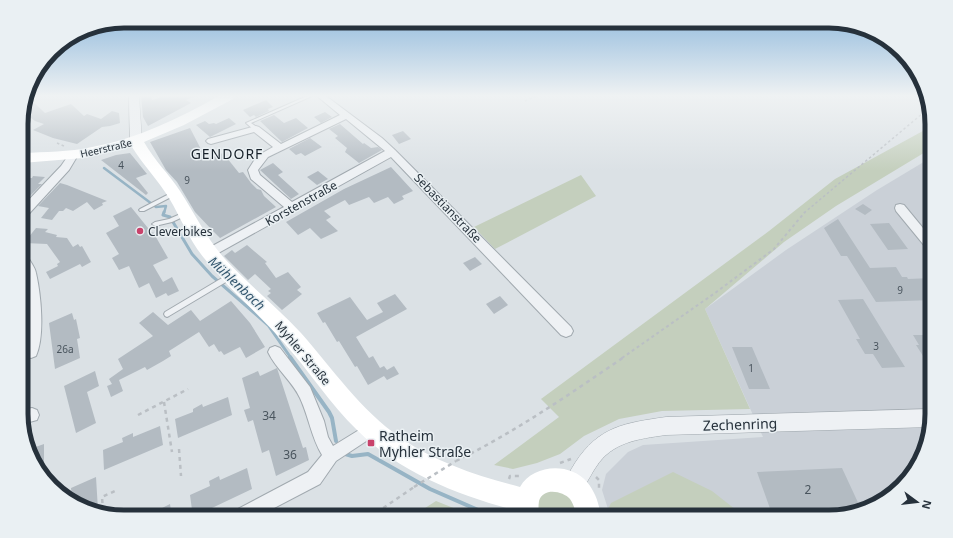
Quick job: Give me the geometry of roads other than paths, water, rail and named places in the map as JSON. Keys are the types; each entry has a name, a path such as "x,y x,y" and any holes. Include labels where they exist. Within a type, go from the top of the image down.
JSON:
{"main road":[{"name":"Heerstraße","path":"28,158 73,155 92,152 136,141 185,121"},
{"name":"Myhler Straße","path":"136,141 173,194 180,216 209,253 223,281 269,313 294,339 362,422 394,447 434,470 526,509"},
{"path":"526,509 531,490 536,485 546,480 558,479 574,485 581,492 586,501 588,510"}],"street":[{"path":"135,121 136,141"},
{"path":"292,208 255,177 253,170 258,160 335,121"},
{"name":"Sebastianstraße","path":"354,121 392,152 566,331"},
{"path":"211,141 256,129 280,148"},
{"name":"Korstenstraße","path":"209,253 392,152"},
{"path":"28,207 64,168 73,155"},
{"path":"900,208 925,238"},
{"path":"28,268 30,272 36,328 31,352"},
{"name":"Myhler Straße","path":"275,352 305,392 318,421 322,440 331,456"},
{"name":"Zechenring","path":"574,485 594,452 608,441 627,432 666,426 925,418"},
{"path":"253,510 314,478 331,456 372,429"}],"lane":[{"path":"252,121 248,123 256,129"},
{"path":"142,210 173,194"},
{"path":"155,224 170,221 180,216"},
{"path":"918,230 925,231"},
{"path":"167,314 223,281"}],"waterway":[{"name":"Mühlenbach","path":"104,168 156,207 166,206 164,213"},
{"name":"Mühlenbach","path":"164,212 163,215 170,217 192,254 212,276 268,325 291,358"},
{"name":"Mühlenbach","path":"290,357 329,412 332,418 336,441"},
{"name":"Mühlenbach","path":"342,453 352,456 368,454 430,489 478,510"}],"place":[{"name":"Cleverbikes","path":"140,231"},
{"name":"Ratheim Myhler Straße","path":"371,443"}],"district":[{"name":"GENDORF","path":"227,153"}]}
